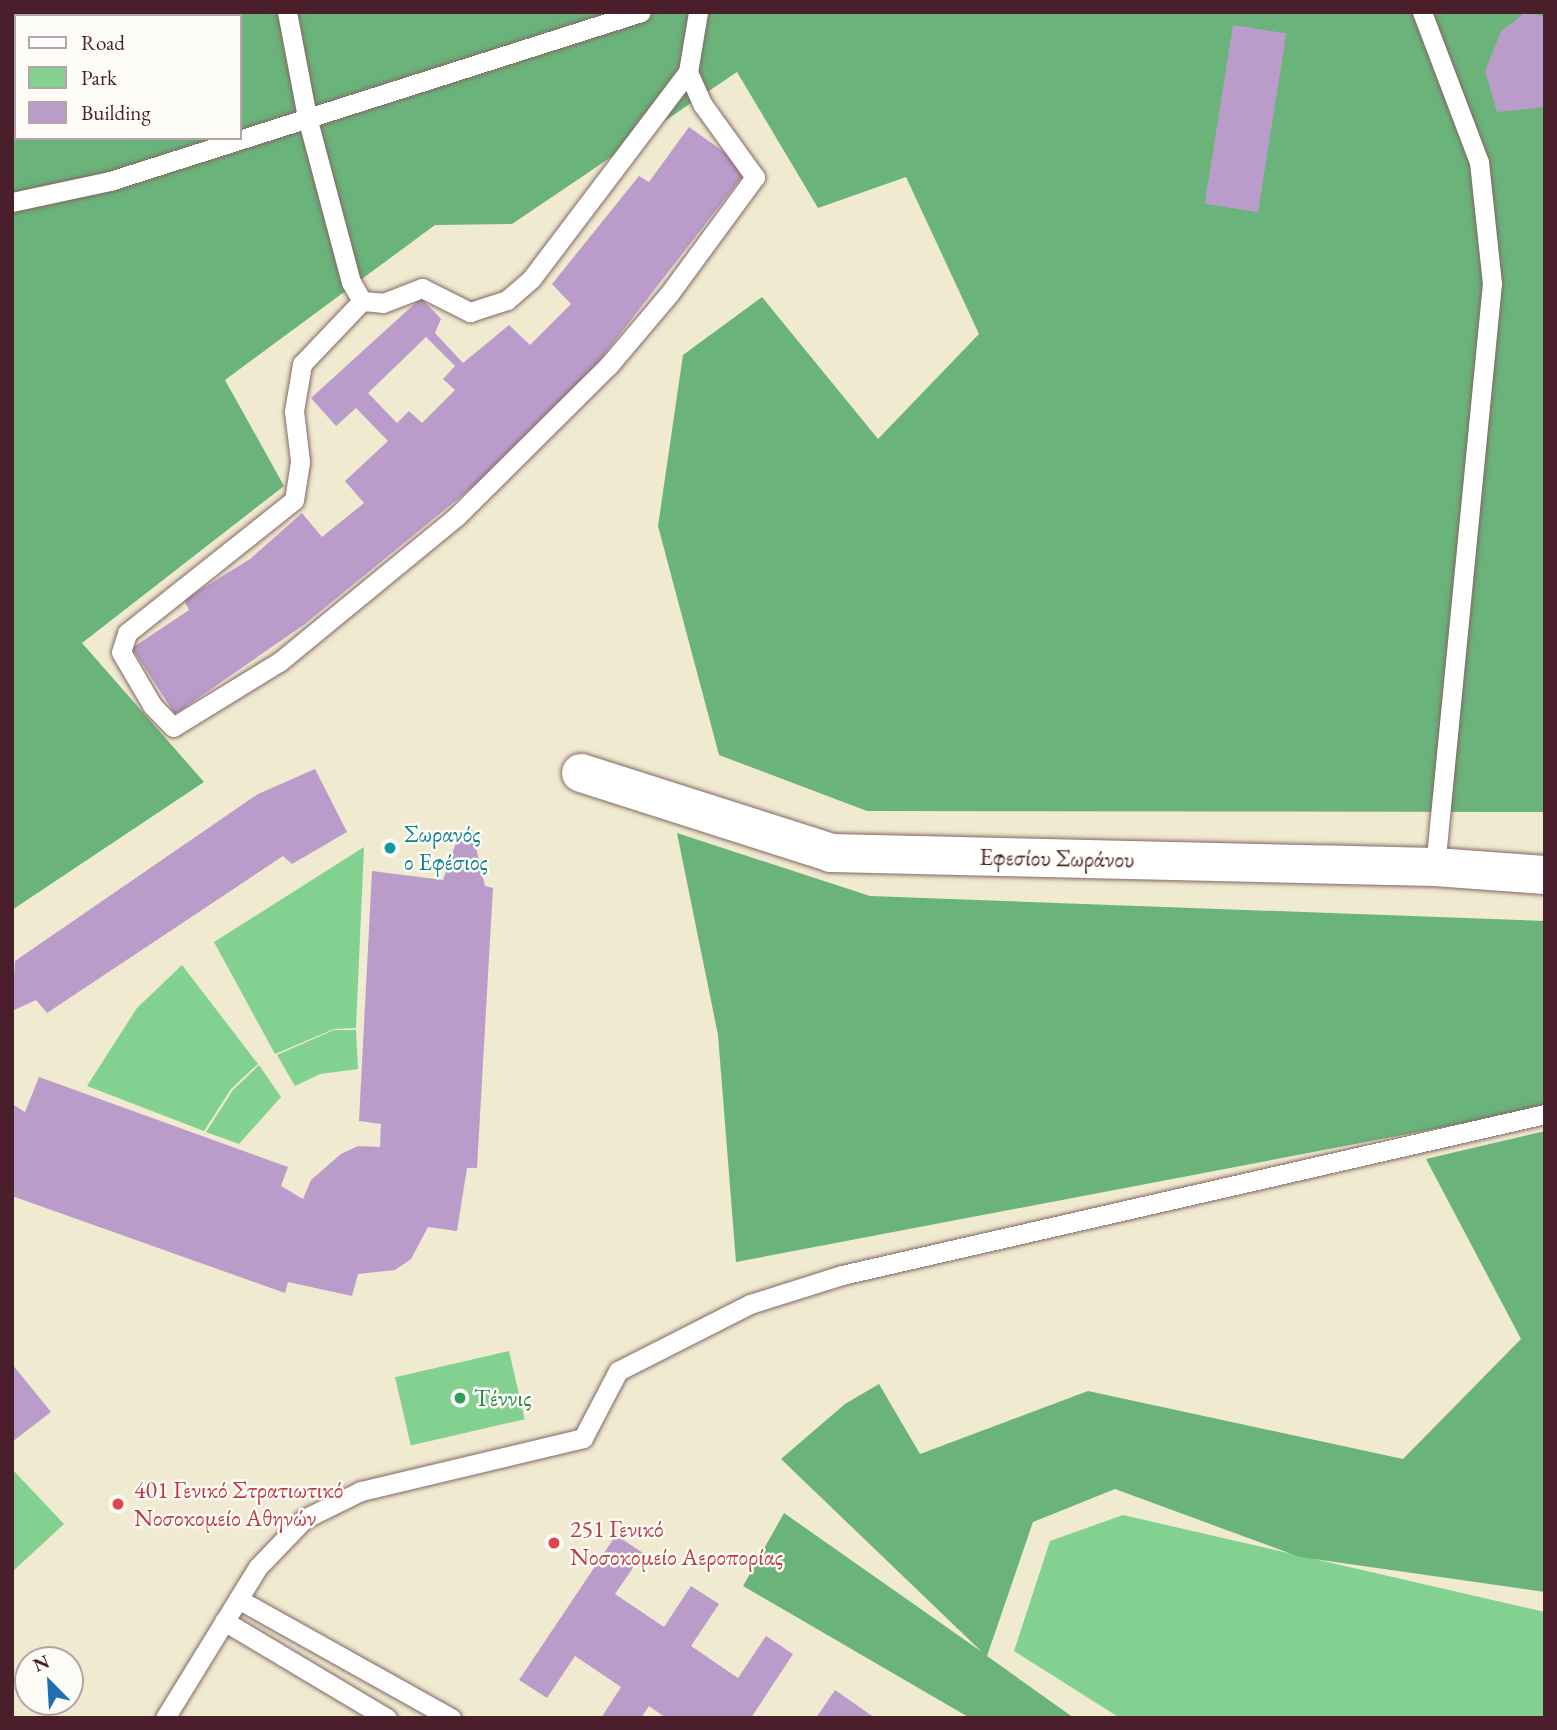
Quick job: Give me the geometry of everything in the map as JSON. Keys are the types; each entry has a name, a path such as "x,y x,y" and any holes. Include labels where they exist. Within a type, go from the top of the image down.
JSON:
{"street":[{"name":"Εφεσίου Σωράνου","path":"581,773 831,853 1435,867 1545,875"}],"lane":[{"path":"286,12 307,117 351,282 362,301"},
{"path":"242,138 641,12"},
{"path":"362,301 383,303 422,288 470,312 507,300 532,278 688,72 698,12"},
{"path":"1422,12 1479,162 1492,283 1435,867"},
{"path":"362,301 302,365 294,411 300,461 294,500 127,633 121,652 152,705 173,727 279,662 457,516 609,365 669,294 755,177 703,105 688,72"},
{"path":"12,202 110,181 236,140"},
{"path":"165,1718 258,1567 304,1519 361,1491 583,1438 618,1371 750,1304 842,1275 1545,1114"},
{"path":"238,1599 451,1718"},
{"path":"224,1621 387,1718"}],"green space":[{"path":"12,12 1545,12 1545,812 867,811 719,755 658,526 683,355 762,297 878,439 979,334 906,177 818,208 737,72 512,224 435,225 225,380 284,486 82,643 204,782 12,910"},
{"path":"677,833 870,896 1545,921 1545,1108 736,1262 718,1035"},
{"path":"364,847 356,1028 334,1029 275,1054 214,942"},
{"path":"182,965 258,1064 231,1089 204,1131 87,1086 137,1008"},
{"path":"334,1030 356,1030 358,1069 320,1074 295,1086 277,1055"},
{"path":"259,1065 281,1097 239,1144 206,1132 233,1090"},
{"path":"1545,1131 1545,1592 1300,1557 1115,1489 1033,1522 987,1656 1074,1718 970,1718 743,1586 784,1513 982,1652 781,1459 845,1404 879,1384 920,1454 1088,1391 1403,1459 1521,1339 1426,1159"},
{"name":"Τέννις","path":"509,1351 525,1419 411,1446 395,1377"},
{"path":"12,1469 64,1524 12,1572"},
{"path":"1123,1515 1545,1612 1545,1718 1120,1718 1014,1651 1050,1541"}],"building":[{"path":"1526,12 1545,17 1545,107 1497,112 1485,71 1501,31"},
{"path":"1233,25 1286,33 1258,212 1205,204"},
{"path":"689,127 748,169 596,365 476,484 305,624 175,714 132,648 189,610 184,600 250,559 302,513 322,537 364,503 345,481 388,441 356,408 336,426 311,398 421,298 441,319 435,333 463,363 509,325 530,345 571,304 552,284 639,176 649,182","holes":["426,337 455,366 443,379 455,390 422,423 409,411 397,423 368,393"]},
{"path":"315,769 347,832 292,864 283,856 47,1013 36,1000 12,1011 15,961 258,794"},
{"path":"472,830 485,886 493,888 477,1168 467,1168 457,1231 428,1227 411,1259 395,1270 358,1274 352,1296 288,1282 285,1293 12,1196 12,1104 25,1112 39,1077 288,1167 281,1186 303,1199 311,1180 341,1154 358,1146 380,1147 381,1124 359,1121 372,871 443,880 457,840"},
{"path":"12,1364 51,1412 12,1442"},
{"path":"616,1535 643,1553 615,1594 664,1627 691,1586 719,1604 691,1646 738,1678 766,1636 793,1654 751,1718 666,1718 649,1706 641,1718 601,1718 621,1687 575,1656 547,1698 519,1680"},
{"path":"835,1690 875,1718 816,1718"}],"place":[{"name":"Σωρανός ο Εφέσιος","path":"390,848"},
{"name":"Τέννις","path":"460,1398"},
{"name":"401 Γενικό Στρατιωτικό Νοσοκομείο Αθηνών","path":"118,1504"},
{"name":"251 Γενικό Νοσοκομείο Αεροπορίας","path":"554,1543"}]}
